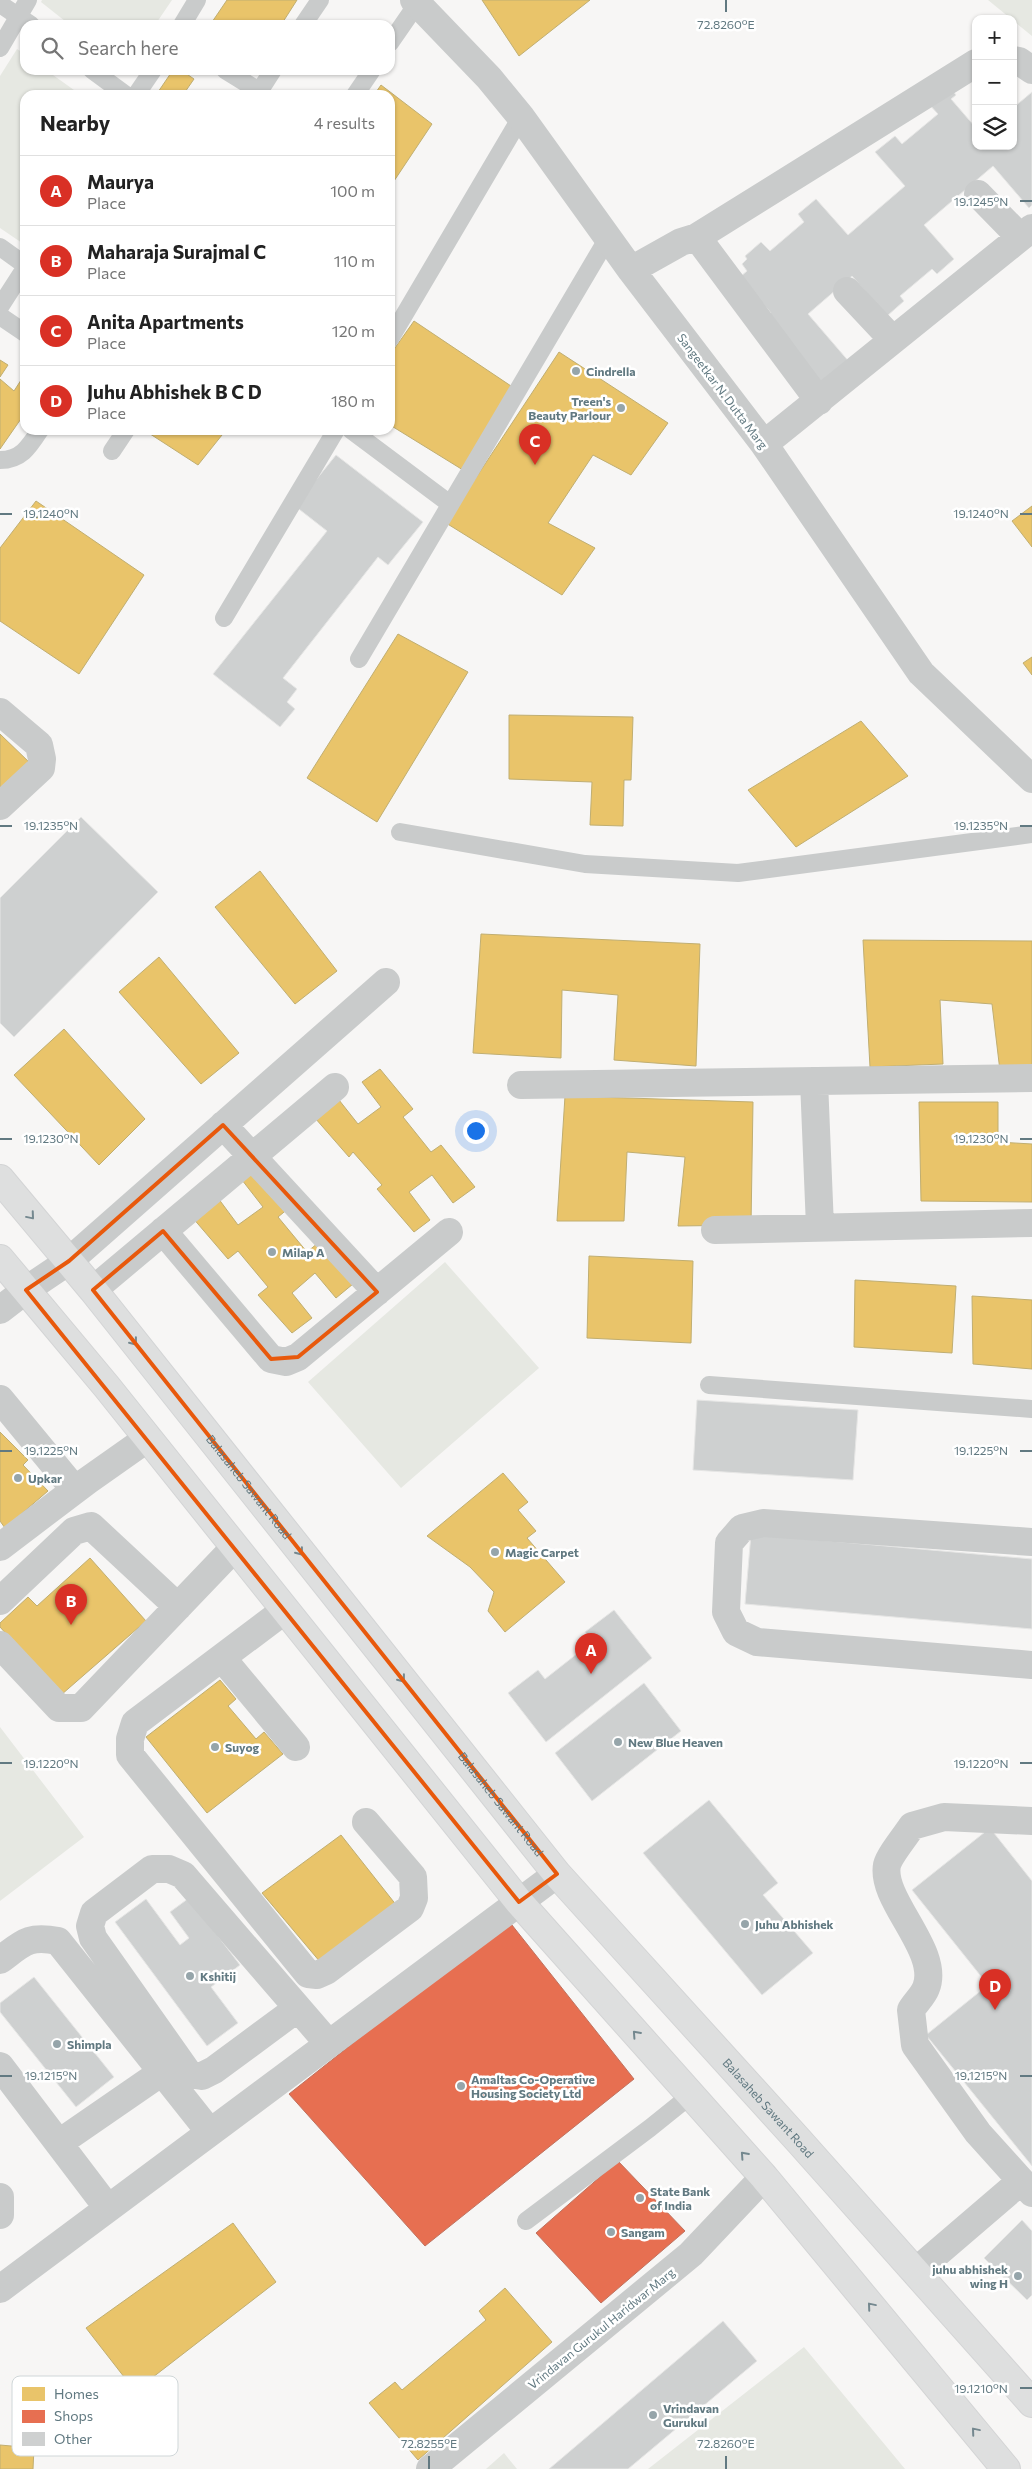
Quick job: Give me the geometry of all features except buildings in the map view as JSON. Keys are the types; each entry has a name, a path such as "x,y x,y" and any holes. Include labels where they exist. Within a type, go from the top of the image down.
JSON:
{"main road":[{"name":"Balasaheb Sawant Road","path":"0,1179 70,1261 556,1874 1032,2403"},
{"path":"0,1259 148,1438 518,1902 764,2177 1006,2469"}],"street":[{"name":"Sangeetkar N. Dutta Marg","path":"415,2 489,78 522,117 609,236 631,270 764,444 921,673 1032,779"},
{"path":"1017,61 1032,70"},
{"path":"631,270 681,242 697,237 972,65"},
{"path":"764,444 1026,233 978,194"},
{"path":"697,237 819,400"},
{"path":"847,291 892,339"},
{"path":"0,712 39,746 42,759 41,768 0,806"},
{"path":"0,1310 70,1261 386,982"},
{"path":"521,1085 1032,1078"},
{"path":"814,1081 820,1227"},
{"path":"93,1290 335,1087"},
{"path":"223,1125 377,1292"},
{"path":"715,1230 1032,1223"},
{"path":"163,1231 271,1359 286,1362 298,1357 449,1232"},
{"path":"0,1399 75,1490"},
{"path":"0,1547 148,1438"},
{"path":"1032,1542 763,1524 742,1528 729,1543 726,1612 736,1632 757,1642 1032,1665"},
{"path":"0,1601 74,1531 92,1526 178,1607"},
{"path":"0,1646 59,1708 81,1708 235,1547"},
{"path":"285,1610 135,1723 130,1739 130,1755 308,1974 316,1975 326,1971 410,1908 414,1898 413,1877 366,1822"},
{"path":"222,1658 296,1747"},
{"path":"915,2272 1026,2188 978,2133 915,2045 910,2010 927,1987 927,1962 889,1888 887,1865 912,1826 944,1817 1032,1821"},
{"path":"298,2008 214,2070 202,2076 190,2074 93,1938 90,1926 94,1913 152,1869 169,1869 183,1875 298,2008 328,2043"},
{"path":"0,2289 556,1874"},
{"path":"0,1960 26,1940 40,1937 58,1941 209,2132"},
{"path":"0,2066 108,2207"},
{"path":"59,2143 162,2072"},
{"name":"Vrindavan Gurukul Haridwar Marg","path":"430,2469 691,2254 764,2177"},
{"path":"0,2197 0,2215"}],"lane":[{"path":"25,20 28,0"},
{"path":"185,20 197,0"},
{"path":"306,20 320,0"},
{"path":"395,35 415,2"},
{"path":"0,4 24,20"},
{"path":"0,48 20,26"},
{"path":"99,75 119,90"},
{"path":"139,90 150,75"},
{"path":"232,75 254,90"},
{"path":"260,90 270,75"},
{"path":"358,90 369,75"},
{"path":"395,331 522,117"},
{"path":"359,659 609,236"},
{"path":"0,247 20,263"},
{"path":"0,306 20,275"},
{"path":"0,316 20,330"},
{"path":"0,460 11,460 26,452 37,435"},
{"path":"112,451 123,435"},
{"path":"224,618 333,435"},
{"path":"357,435 450,504"},
{"path":"400,832 585,864 738,873 1032,834"},
{"path":"709,1385 1032,1409"},
{"path":"526,2221 691,2095"}],"highlighted area":[{"path":"223,1125 377,1292 298,1357 271,1359 163,1231 93,1290 557,1874 519,1902 26,1290 69,1261"}],"shaded area":[{"path":"42,0 172,0 158,20 64,20 41,2"},
{"path":"988,0 1032,0 1032,36 1017,24 1017,15 1006,15"},
{"path":"17,49 20,51 20,75 53,75 74,90 20,90 20,242 0,228 0,76"},
{"path":"445,1262 539,1368 401,1488 308,1382"},
{"path":"0,1727 84,1837 0,1901"},
{"path":"804,2347 905,2469 648,2469"},
{"path":"504,2453 517,2469 486,2469"}],"place":[{"name":"Cindrella","path":"576,371"},
{"name":"Treen's Beauty Parlour","path":"621,408"},
{"name":"Anita Apartments","path":"535,465"},
{"name":"Milap A","path":"272,1252"},
{"name":"Upkar","path":"18,1478"},
{"name":"Magic Carpet","path":"495,1552"},
{"name":"Maharaja Surajmal C","path":"71,1625"},
{"name":"Maurya","path":"591,1674"},
{"name":"New Blue Heaven","path":"618,1742"},
{"name":"Suyog","path":"215,1747"},
{"name":"Juhu Abhishek","path":"745,1924"},
{"name":"Kshitij","path":"190,1976"},
{"name":"Juhu Abhishek B C D","path":"995,2010"},
{"name":"Shimpla","path":"57,2044"},
{"name":"Amaltas Co-Operative Housing Society Ltd","path":"461,2086"},
{"name":"State Bank of India","path":"640,2198"},
{"name":"Sangam","path":"611,2232"},
{"name":"juhu abhishek wing H","path":"1018,2276"},
{"name":"Vrindavan Gurukul","path":"653,2415"}]}
